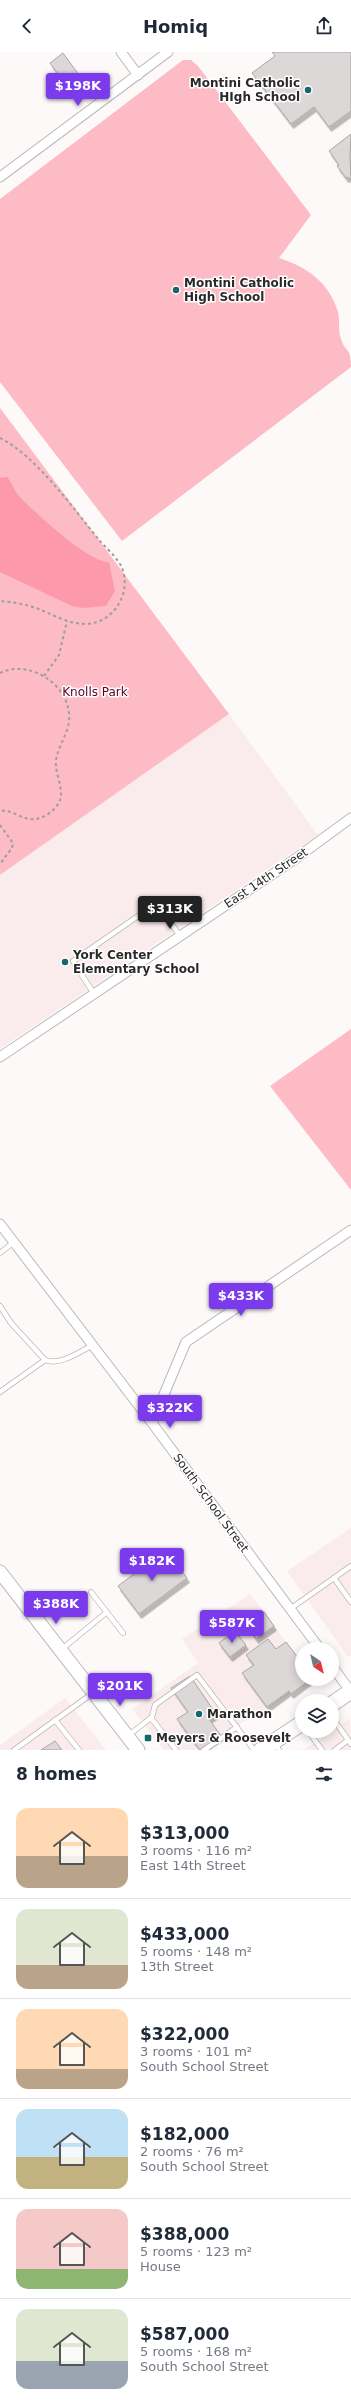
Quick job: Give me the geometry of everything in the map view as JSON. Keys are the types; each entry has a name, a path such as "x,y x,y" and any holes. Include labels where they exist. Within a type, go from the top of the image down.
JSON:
{"main road":[{"path":"339,1700 351,1692"},
{"path":"261,1750 276,1746 295,1729"}],"street":[{"path":"121,52 138,75"},
{"path":"0,177 168,52"},
{"name":"East 14th Street","path":"0,1057 295,859 351,818"},
{"name":"South School Street","path":"0,1224 152,1423 315,1642"},
{"path":"152,1423 186,1342 351,1230"},
{"path":"0,1572 138,1750"},
{"path":"339,1676 351,1692"}],"lane":[{"path":"94,994 73,961 156,903 180,936"},
{"path":"0,1253 14,1242"},
{"path":"0,1306 11,1323 45,1360 51,1363 61,1361 93,1345"},
{"path":"0,1392 45,1360"},
{"path":"290,1609 351,1566"},
{"path":"334,1578 351,1602"},
{"path":"91,1592 123,1633"},
{"path":"60,1651 107,1612"},
{"path":"127,1736 152,1718 155,1705 197,1675 254,1750"},
{"path":"14,1750 93,1693"},
{"path":"152,1718 176,1750"},
{"path":"55,1720 79,1750"},
{"path":"204,1750 237,1727"},
{"path":"335,1750 350,1742 339,1727"},
{"path":"313,1738 322,1750"}],"path":[{"path":"0,438 36,467 122,567 124,591 116,607 110,614 102,620 86,624 79,624 35,608 0,601"},
{"path":"44,676 59,655 67,620"},
{"path":"0,673 6,670 23,669 44,676 63,695 69,715 69,723 56,761 62,787 60,801 52,811 33,820 0,811"},
{"path":"0,825 13,843 12,848 0,864"}],"shaded area":[{"path":"7,477 18,495 62,535 89,554 100,560 109,562 115,591 106,606 83,608 72,606 0,572 0,478"},
{"name":"York Center Elementary School","path":"229,714 318,835 0,1049 0,875"},
{"path":"351,1528 351,1656 348,1657 339,1642 337,1642 287,1571"},
{"path":"250,1594 295,1654 295,1686 305,1686 195,1750 164,1750 132,1709 198,1663 182,1639"},
{"path":"65,1698 106,1750 0,1750 0,1745"},
{"path":"350,1718 351,1750 303,1750 321,1738 339,1738 339,1726"}],"green space":[{"name":"Montini Catholic High School","path":"183,60 191,60 198,66 311,215 279,258 308,271 323,284 329,292 338,312 340,336 349,353 351,367 122,541 0,382 0,199"},
{"name":"Knolls Park","path":"0,408 229,714 0,875"},
{"path":"351,1029 351,1190 270,1086"}],"building":[{"name":"Montini Catholic HIgh School","path":"272,52 351,52 351,111 329,127 314,107 291,124 252,73 275,56"},
{"path":"63,53 79,75 66,85 50,63"},
{"path":"351,134 351,180 348,177 346,178 337,166 339,165 329,151"},
{"path":"166,1550 187,1578 139,1614 118,1586"},
{"path":"264,1612 274,1626 256,1639 246,1624"},
{"path":"235,1631 246,1645 230,1657 219,1643"},
{"path":"268,1639 276,1649 286,1642 295,1654 295,1686 302,1686 291,1694 289,1691 267,1707 242,1673 254,1665 246,1655"},
{"name":"Marathon","path":"190,1676 216,1714 209,1719 221,1736 200,1750 177,1719 188,1712 171,1688"},
{"path":"55,1741 62,1750 41,1750"}],"place":[{"name":"Montini Catholic HIgh School","path":"308,90"},
{"name":"Montini Catholic High School","path":"176,290"},
{"name":"York Center Elementary School","path":"65,962"},
{"name":"Marathon","path":"199,1714"},
{"name":"Meyers & Roosevelt","path":"148,1738"}]}
